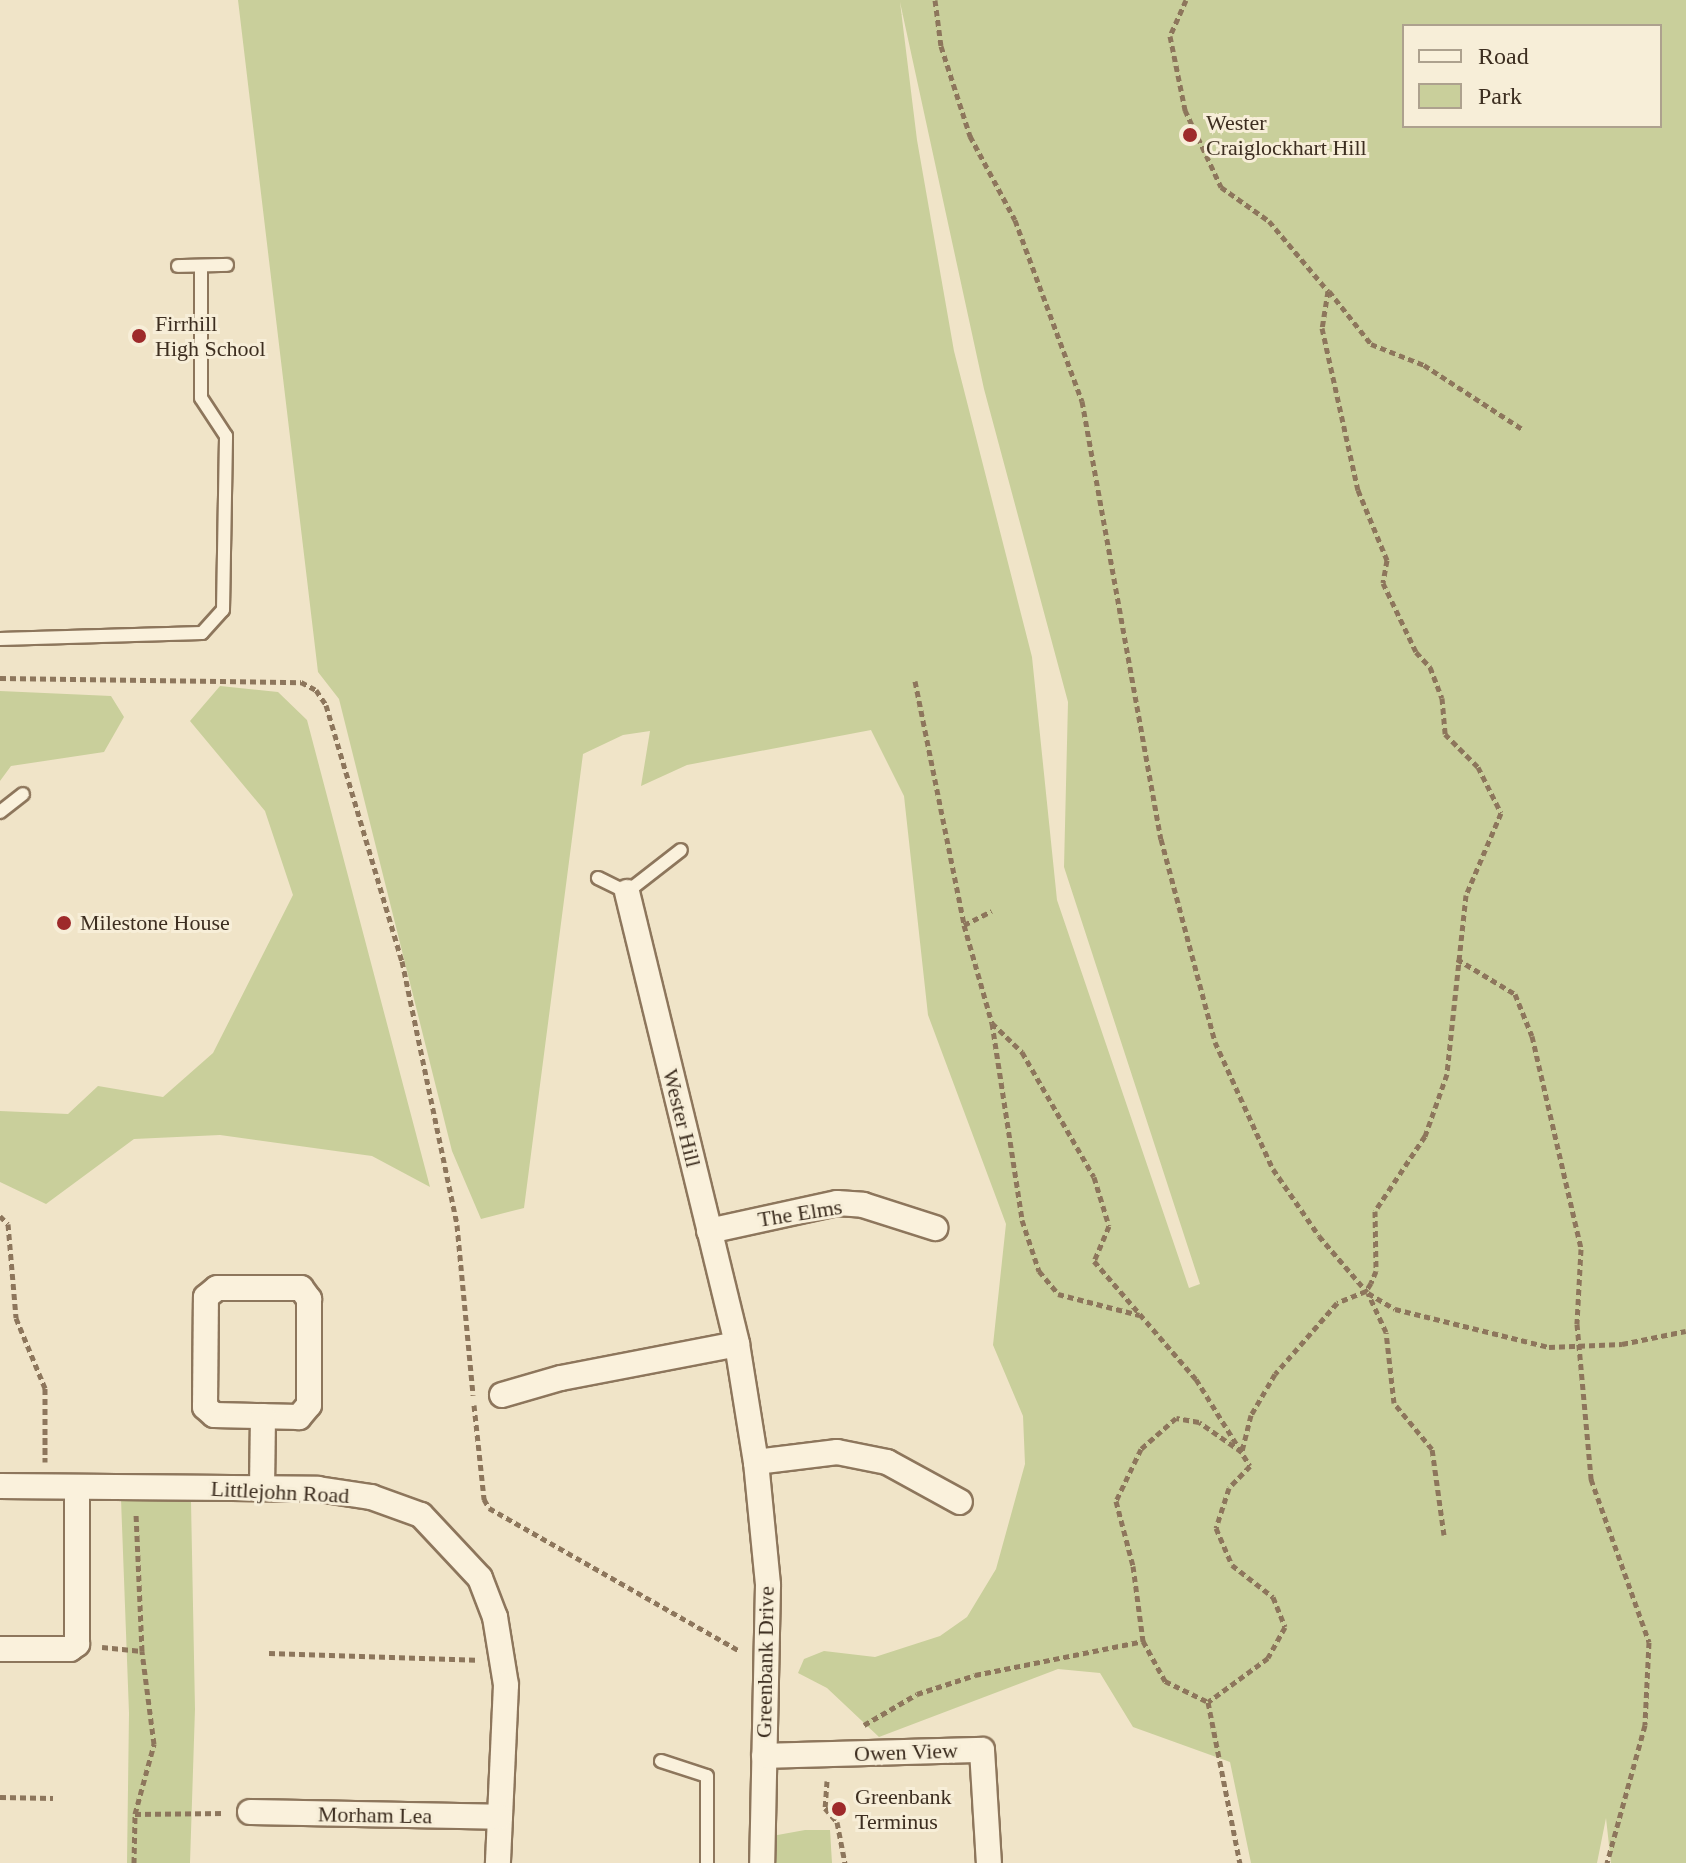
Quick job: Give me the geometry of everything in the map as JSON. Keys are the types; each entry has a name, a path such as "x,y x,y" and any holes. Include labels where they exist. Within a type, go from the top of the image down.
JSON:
{"street":[{"name":"Wester Hill","path":"627,892 737,1344 756,1462"},
{"name":"The Elms","path":"709,1231 837,1203 863,1205 935,1228"},
{"path":"217,1288 301,1288 309,1299 309,1405 299,1417 263,1416 214,1415 205,1407 206,1297 217,1288"},
{"path":"502,1395 561,1378 737,1344"},
{"path":"262,1488 263,1416"},
{"path":"756,1462 850,1455 887,1462 960,1502"},
{"name":"Greenbank Drive","path":"756,1462 768,1585 762,1863"},
{"name":"Littlejohn Road","path":"0,1486 318,1489 371,1497 421,1515 480,1578 504,1661 498,1863"},
{"path":"0,1649 70,1649 77,1644 77,1488"},
{"name":"Owen View","path":"764,1756 982,1750 989,1863"},
{"name":"Morham Lea","path":"250,1812 500,1817"}],"lane":[{"path":"178,266 227,265"},
{"path":"0,639 202,633 223,610 226,436 201,398 201,266"},
{"path":"0,812 23,794"},
{"path":"598,878 627,892 681,850"},
{"path":"661,1761 707,1776 707,1863"}],"path":[{"path":"935,0 941,46 970,136 1015,220 1082,401 1161,839 1215,1042 1273,1169 1319,1236 1367,1292 1386,1332 1394,1403 1432,1449 1444,1535"},
{"path":"1186,0 1170,36 1185,110 1221,187 1269,221 1371,344 1424,365 1522,429"},
{"path":"1242,1452 1251,1415 1275,1374 1337,1303 1367,1292 1376,1271 1375,1211 1425,1136 1447,1074 1466,895 1501,813 1478,767 1445,734 1442,698 1430,667 1416,652 1383,583 1387,560 1358,490 1322,328 1328,291"},
{"path":"0,678 301,682 316,690 326,705 402,961 454,1210 484,1499 489,1508 765,1666"},
{"path":"915,681 964,925 992,1023 1022,1220 1039,1271 1058,1294 1140,1315"},
{"path":"964,925 992,911"},
{"path":"1457,959 1515,994 1532,1036 1581,1249 1579,1346 1591,1479 1626,1566 1649,1642 1651,1677 1645,1725 1607,1863"},
{"path":"992,1023 1022,1052 1094,1177 1109,1226 1094,1261 1196,1379 1250,1466 1229,1488 1216,1528 1232,1565 1273,1597 1285,1627 1268,1658 1208,1702"},
{"path":"0,1216 8,1224 16,1318 45,1388 45,1487"},
{"path":"1367,1292 1395,1309 1549,1347 1622,1344 1686,1331"},
{"path":"1208,1702 1165,1681 1143,1641 1133,1566 1116,1501 1141,1449 1176,1418 1199,1422 1242,1452"},
{"path":"134,1863 135,1814 154,1744 142,1651 135,1488"},
{"path":"845,1863 837,1822 825,1808 829,1754 845,1734 917,1694 975,1675 1143,1641"},
{"path":"77,1644 142,1651"},
{"path":"269,1653 504,1661"},
{"path":"1208,1702 1240,1863"},
{"path":"0,1797 53,1798"},
{"path":"135,1814 250,1812"}],"green space":[{"path":"238,0 1686,0 1686,1863 1611,1863 1606,1818 1597,1863 1251,1863 1230,1762 1133,1727 1100,1673 1058,1669 879,1737 827,1688 798,1673 804,1659 824,1651 875,1657 940,1636 967,1617 996,1569 1025,1464 1023,1416 993,1345 1006,1224 928,1015 904,796 871,730 687,765 641,786 650,731 623,735 583,754 524,1208 481,1219 452,1151 339,699 318,672","holes":["900,2 984,389 1068,702 1064,867 1200,1284 1189,1288 1057,900 1032,657 954,351 917,140"]},
{"path":"220,686 278,692 307,720 430,1187 372,1156 220,1135 134,1139 46,1204 0,1182 0,1111 68,1114 98,1086 163,1097 213,1053 293,895 265,811 190,721"},
{"path":"0,691 111,696 124,717 104,752 11,766 0,781"},
{"path":"121,1499 191,1501 195,1709 190,1863 127,1863 129,1713"},
{"path":"805,1830 830,1830 832,1863 773,1863 772,1836"}],"place":[{"name":"Wester Craiglockhart Hill","path":"1190,135"},
{"name":"Firrhill High School","path":"139,336"},
{"name":"Milestone House","path":"64,923"},
{"name":"Greenbank Terminus","path":"839,1809"}]}
